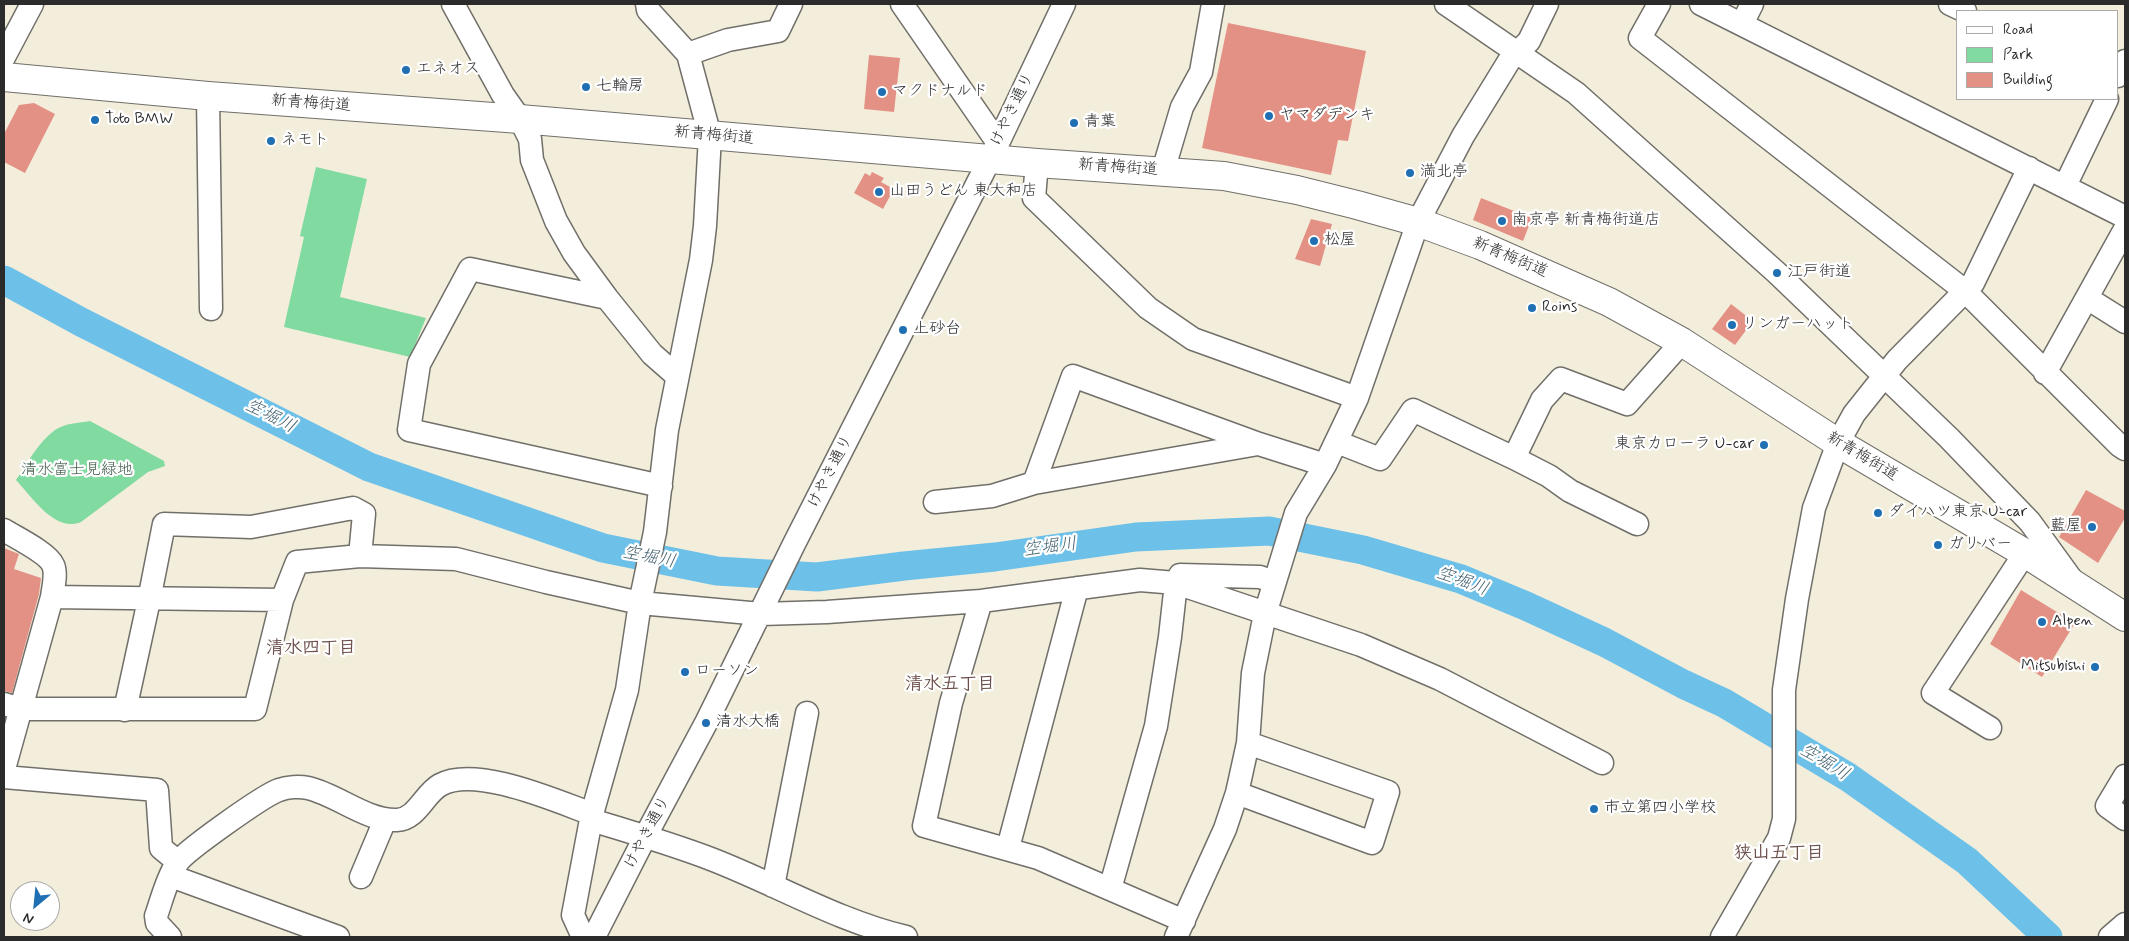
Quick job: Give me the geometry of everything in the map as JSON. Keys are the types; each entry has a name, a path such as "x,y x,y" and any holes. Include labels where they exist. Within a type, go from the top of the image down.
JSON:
{"main road":[{"name":"新青梅街道","path":"4,77 208,96 520,119 710,136 994,150 1037,162 1224,176 1297,190 1418,222 1480,244 1609,302 1682,342 1838,444 2025,553 2125,617"}],"street":[{"path":"4,57 32,4"},
{"path":"453,4 503,95 520,119 530,139 532,160 556,221 574,253 606,298 652,354 677,376"},
{"path":"583,937 573,915 592,817 627,690 640,601 655,532 677,376 701,260 710,136 688,54 648,10 647,4"},
{"path":"688,54 728,40 778,31 791,4"},
{"path":"902,4 994,150"},
{"name":"けやき通り","path":"594,937 763,610 794,544 994,150 1064,4"},
{"path":"1163,171 1182,107 1201,72 1213,4"},
{"path":"1446,4 1576,92 1777,273 1949,438 2030,522 2076,585"},
{"path":"981,601 950,703 924,826 1008,848 1038,858 1110,889 1180,929 1225,829 1237,793 1248,743 1253,673 1265,614 1274,579 1295,516 1325,465 1357,398 1418,222 1462,136 1509,61 1529,41 1547,4"},
{"path":"1659,4 1640,38 1965,291 2045,373 2118,445 2125,449"},
{"path":"1701,4 2125,217"},
{"path":"1742,24 1752,4"},
{"path":"1950,4 1963,10"},
{"path":"2119,74 2125,61"},
{"path":"208,96 211,309"},
{"path":"2064,186 2107,100"},
{"path":"1037,162 1034,198 1148,308 1193,339 1357,398"},
{"path":"1722,937 1779,838 1784,819 1784,690 1796,599 1814,508 1838,444 1854,414 1885,378 1897,360 1973,283 2029,168"},
{"path":"2045,373 2125,229"},
{"path":"606,298 470,269 419,364 409,430 660,486"},
{"path":"2087,298 2125,322"},
{"path":"1514,458 1542,400 1562,379 1627,404 1682,342"},
{"path":"1034,483 1073,376 1258,444 1325,465"},
{"path":"1336,442 1380,458 1414,410 1550,476 1570,491 1637,524"},
{"path":"935,502 992,496 1034,483 1258,444"},
{"path":"125,710 150,600 164,524 251,527 353,508 364,514 360,556"},
{"path":"4,530 42,554 53,564 55,576 52,597 13,707 4,769"},
{"path":"1990,728 1933,694 2025,553"},
{"path":"13,707 125,710 255,709 282,600 297,562 360,556 456,558 640,601 763,610 828,612 981,601 1140,580 1176,583 1361,645 1440,678 1602,763"},
{"path":"1110,889 1156,726 1170,637 1176,583 1180,575 1274,579"},
{"path":"1008,848 1077,588"},
{"path":"52,597 150,600 282,600"},
{"path":"773,886 807,713"},
{"path":"1237,793 1372,842 1388,792 1248,743"},
{"path":"2125,776 2107,806 2125,819"},
{"path":"4,778 157,790 161,848 175,869 338,937"},
{"path":"170,937 157,923 156,916 175,869 260,800 278,790 285,788 308,788 385,820 403,820 415,811 438,786 454,779 472,779 507,784 644,837 711,859 838,914 906,937"},
{"path":"361,877 385,820"},
{"path":"2110,937 2119,927 2125,924"}],"green space":[{"path":"316,167 367,179 340,297 426,318 410,357 284,327 304,237 300,236"},
{"name":"清水富士見緑地","path":"90,421 164,461 165,466 148,472 81,522 71,524 62,522 45,512 16,480 38,447 55,430 68,425"}],"building":[{"path":"1228,23 1366,51 1348,141 1338,140 1331,175 1202,148"},
{"path":"869,55 900,58 894,112 864,109"},
{"path":"34,103 55,114 25,173 4,162 4,134 19,105"},
{"path":"872,172 884,178 881,182 894,189 883,209 854,193 865,173 870,176"},
{"path":"1481,198 1532,218 1523,241 1473,220"},
{"path":"1311,219 1332,224 1320,266 1295,259"},
{"path":"1731,304 1753,321 1735,345 1712,329"},
{"path":"2086,490 2125,511 2125,518 2098,563 2059,537"},
{"path":"4,548 19,554 14,569 41,578 39,594 12,693 4,691"},
{"path":"2021,590 2075,623 2042,677 1990,644"}],"waterway":[{"name":"空堀川","path":"4,280 81,322 369,467 603,548 717,571 817,577 995,557 1136,537 1269,531 1363,550 1461,579 1604,642 1683,684 1724,703 1848,777 1967,861 2048,937"}],"place":[{"name":"エネオス","path":"406,70"},
{"name":"七輪房","path":"586,87"},
{"name":"マクドナルド","path":"882,92"},
{"name":"ヤマダデンキ","path":"1269,116"},
{"name":"Toto BMW","path":"95,120"},
{"name":"青葉","path":"1074,123"},
{"name":"ネモト","path":"271,141"},
{"name":"満北亭","path":"1410,173"},
{"name":"山田うどん 東大和店","path":"879,192"},
{"name":"南京亭 新青梅街道店","path":"1502,221"},
{"name":"松屋","path":"1314,241"},
{"name":"江戸街道","path":"1777,273"},
{"name":"Roins","path":"1532,308"},
{"name":"リンガーハット","path":"1732,325"},
{"name":"上砂台","path":"903,330"},
{"name":"東京カローラ U-car","path":"1764,445"},
{"name":"ダイハツ東京 U-car","path":"1878,513"},
{"name":"藍屋","path":"2092,527"},
{"name":"ガリバー","path":"1938,545"},
{"name":"Alpen","path":"2042,622"},
{"name":"Mitsubishi","path":"2095,667"},
{"name":"ローソン","path":"685,672"},
{"name":"清水大橋","path":"706,723"},
{"name":"市立第四小学校","path":"1594,809"}],"district":[{"name":"清水四丁目","path":"311,649"},
{"name":"清水五丁目","path":"950,685"},
{"name":"狭山五丁目","path":"1779,854"}]}
